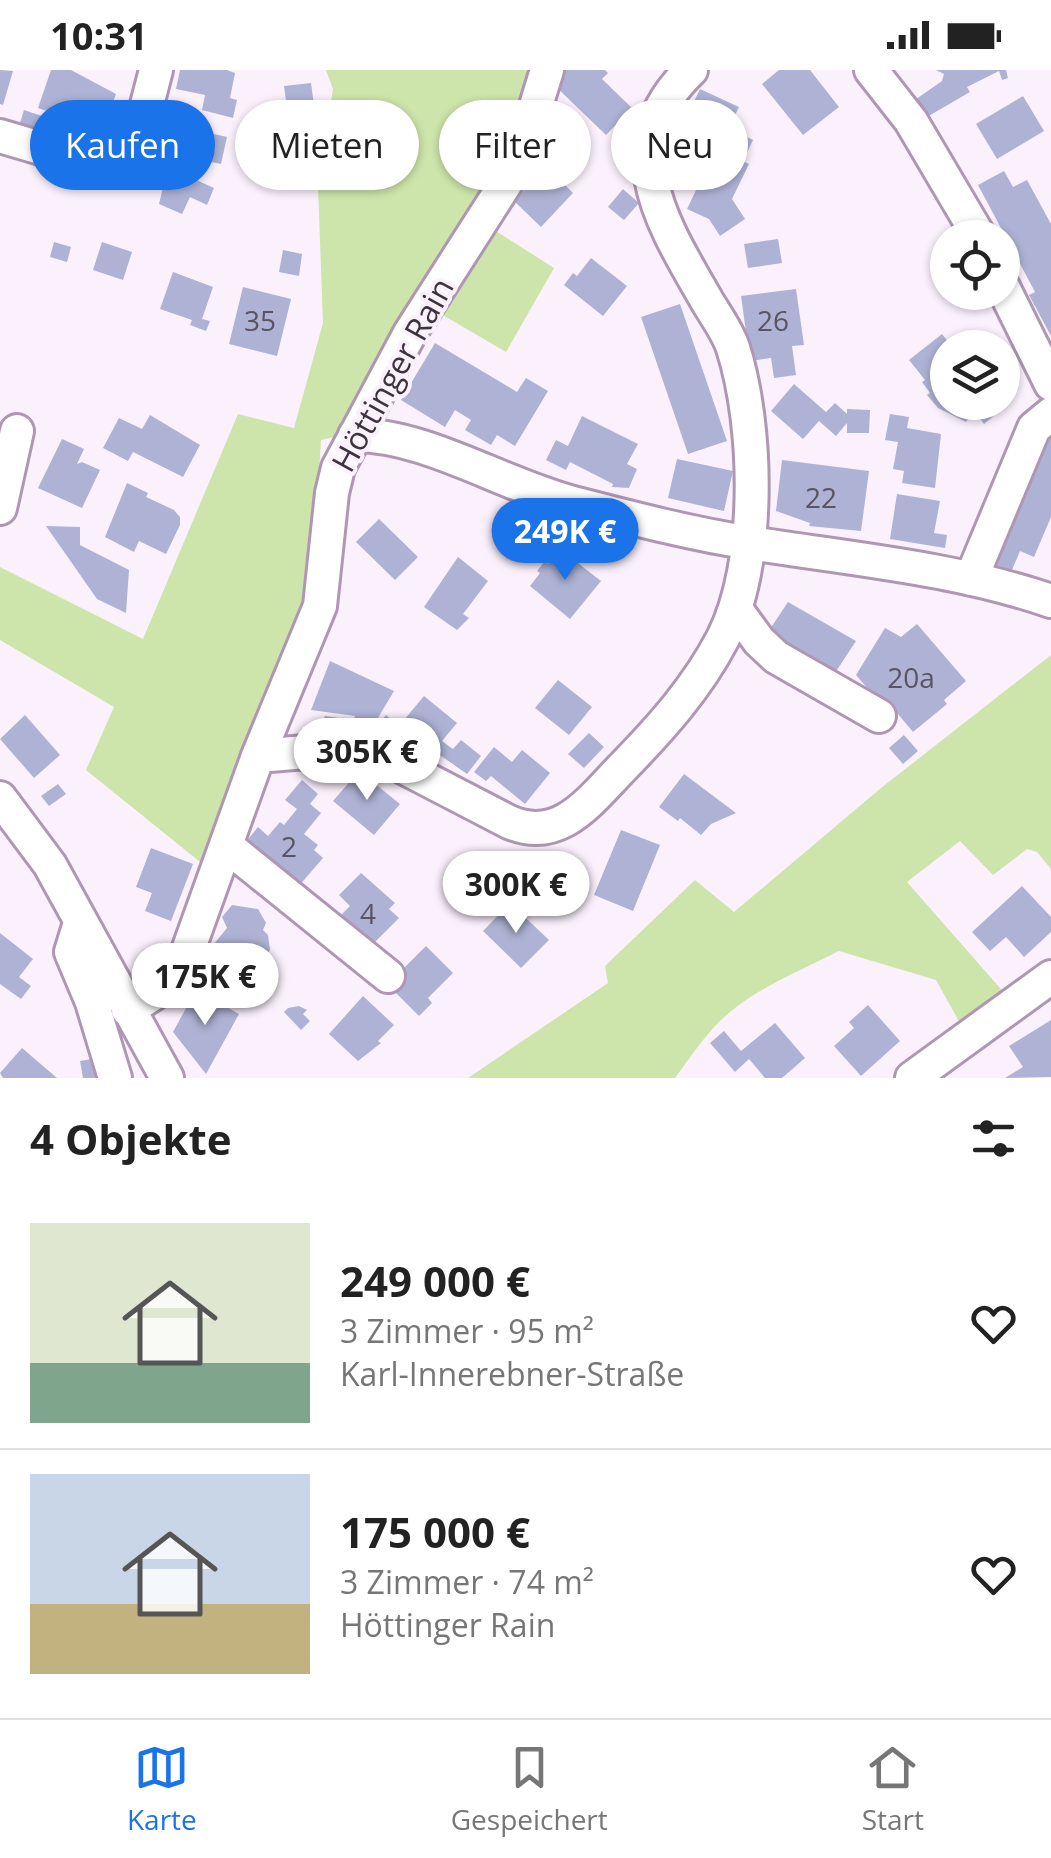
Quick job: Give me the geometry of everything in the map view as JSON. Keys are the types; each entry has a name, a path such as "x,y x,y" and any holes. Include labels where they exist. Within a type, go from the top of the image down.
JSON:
{"street":[{"path":"0,136 106,167 124,164 135,152 156,70"},
{"name":"Höttinger Rain","path":"128,1010 164,988 181,968 258,756 320,606 333,485 410,333 518,164 547,70"},
{"path":"258,756 364,750 401,763 518,826 549,828 568,820 664,725 709,662 735,608 746,543 752,457 746,402 732,344 664,227 648,170 649,145 661,111 670,93 691,70"},
{"path":"872,70 910,121 969,220"},
{"path":"1014,310 1051,384"},
{"path":"971,579 1034,428 1051,414"},
{"path":"0,508 17,431"},
{"path":"356,435 412,444 545,495 746,543 971,579 1051,600"},
{"path":"735,608 759,641 776,656 878,716"},
{"path":"0,798 50,865 167,1078"},
{"path":"224,858 382,982"},
{"path":"80,924 71,952 92,1002 115,1078"},
{"path":"1017,980 1051,959"},
{"path":"912,1078 1051,977"}],"green space":[{"path":"326,70 530,70 535,79 528,100 439,100 439,190 490,190 474,217 554,268 506,352 424,304 343,435 321,440 312,590 210,870 86,770 114,707 0,640 0,567 143,639 238,414 294,428 323,323 318,190 419,190 419,100 331,100 333,89"},
{"path":"1051,655 1051,869 1037,852 1027,849 993,875 960,841 907,882 1007,996 966,1034 936,980 839,951 769,986 730,1012 675,1078 468,1078 608,983 605,966 695,880 734,912 881,788"}],"building":[{"path":"0,70 13,71 3,105 0,104"},
{"path":"51,70 71,70 116,94 114,100 41,100"},
{"path":"180,70 235,73 230,98 237,100 233,118 215,113 215,100 176,89"},
{"path":"564,70 605,70 608,73 602,79 624,100 611,100 611,130 606,135 591,121 591,100 570,100 552,83"},
{"path":"779,70 810,70 839,107 803,135 762,84"},
{"path":"936,70 1006,70 1008,78 1002,80 999,71 967,87 970,92 920,121 909,104 942,81 944,74"},
{"path":"311,83 313,100 286,100 284,86"},
{"path":"700,89 724,100 695,100"},
{"path":"1023,96 1044,131 997,159 976,124"},
{"path":"24,110 30,112 30,130 19,126"},
{"path":"215,134 227,137 221,164 215,163"},
{"path":"1004,171 1013,187 1027,180 1051,224 1051,336 1029,295 1035,292 1020,264 1020,220 997,220 978,185"},
{"path":"162,190 213,190 207,205 190,197 182,214 159,204"},
{"path":"525,190 573,193 541,227 514,201"},
{"path":"622,190 639,203 624,220 608,207"},
{"path":"696,190 736,190 732,199 745,219 720,236 709,219 687,209"},
{"path":"778,239 782,263 748,268 744,244"},
{"path":"54,242 71,247 67,262 50,257"},
{"path":"102,242 132,252 123,280 93,270"},
{"path":"283,250 302,254 299,276 279,272"},
{"path":"591,258 627,286 603,316 564,285"},
{"path":"173,272 213,287 202,319 210,321 206,331 190,325 192,320 160,309"},
{"path":"243,287 291,299 277,356 229,344"},
{"path":"796,289 804,345 792,346 796,375 774,378 771,358 750,361 741,296"},
{"path":"680,304 727,441 688,454 641,317"},
{"path":"435,343 517,392 526,378 548,391 515,446 497,435 491,445 465,430 471,420 455,410 445,427 401,400"},
{"path":"930,343 930,393 922,382 925,380 909,360"},
{"path":"794,384 826,412 835,403 847,414 847,409 870,410 869,433 847,433 847,423 836,436 819,421 803,439 771,411"},
{"path":"890,414 909,417 907,428 941,434 935,488 902,483 904,471 893,469 898,442 885,440"},
{"path":"150,415 200,445 183,477 133,452 128,461 103,448 119,418 142,429"},
{"path":"582,416 638,444 627,464 637,469 629,488 612,487 613,484 570,462 566,470 546,460 556,440 568,446"},
{"path":"1051,434 1051,517 1034,557 1020,551 1009,577 988,572 1037,442"},
{"path":"62,439 84,449 77,464 82,462 100,470 82,508 38,488"},
{"path":"677,459 733,471 724,511 668,498"},
{"path":"782,460 869,471 861,531 809,526 810,523 776,511"},
{"path":"127,483 180,517 166,554 139,541 134,552 105,537"},
{"path":"897,494 940,501 934,533 947,535 945,548 890,539"},
{"path":"379,519 418,557 395,580 356,542"},
{"path":"46,526 80,527 80,545 129,570 126,613 97,599"},
{"path":"560,549 601,581 570,619 530,586 545,561 548,564"},
{"path":"458,557 488,581 463,614 469,618 457,630 424,607"},
{"path":"788,602 856,641 833,676 764,638"},
{"path":"917,624 966,681 944,700 947,704 913,732 893,708 888,712 856,675 885,628 901,637"},
{"path":"330,661 394,691 372,728 353,721 355,716 311,710"},
{"path":"558,680 592,707 569,735 535,708"},
{"path":"424,696 457,723 442,741 453,749 461,740 481,756 467,774 401,728 388,743 373,731 386,715 399,726"},
{"path":"25,715 60,755 34,778 0,739"},
{"path":"325,716 346,719 338,738 317,735"},
{"path":"589,733 604,747 584,768 568,754"},
{"path":"904,735 918,751 903,764 889,748"},
{"path":"494,747 512,762 522,750 550,773 525,804 491,776 486,781 474,772"},
{"path":"359,771 400,804 374,835 333,801"},
{"path":"684,774 736,813 711,824 701,835 659,807"},
{"path":"302,780 318,794 310,804 321,813 304,834 318,845 314,850 323,858 298,887 245,843 258,827 268,836 280,822 284,825 297,809 285,800"},
{"path":"58,784 66,794 49,806 41,796"},
{"path":"621,830 660,845 633,911 594,895"},
{"path":"151,848 193,864 171,921 145,911 152,893 136,887"},
{"path":"361,873 395,903 389,909 399,918 367,950 336,920 350,906 339,895"},
{"path":"1022,886 1051,917 1051,932 1024,957 1006,937 990,951 972,932"},
{"path":"510,903 549,940 521,968 483,931"},
{"path":"232,905 258,909 266,923 263,930 268,935 270,950 266,956 270,970 256,988 209,950 227,928 222,917"},
{"path":"0,933 33,959 19,977 31,986 21,999 0,984"},
{"path":"426,946 453,973 428,998 432,1003 419,1016 391,988 404,975 401,971"},
{"path":"196,990 239,1014 206,1074 173,1032"},
{"path":"363,996 394,1025 378,1041 381,1043 358,1061 329,1034"},
{"path":"868,1005 900,1041 861,1076 834,1046 854,1028 849,1022"},
{"path":"299,1006 307,1010 303,1014 310,1021 301,1030 284,1012"},
{"path":"1051,1020 1051,1077 1005,1078 1023,1067 1009,1046"},
{"path":"775,1023 805,1058 782,1078 765,1078 749,1059 735,1072 710,1043 724,1031 741,1051"},
{"path":"22,1048 57,1078 3,1078 0,1073"},
{"path":"97,1058 100,1078 83,1078 80,1061"}]}
